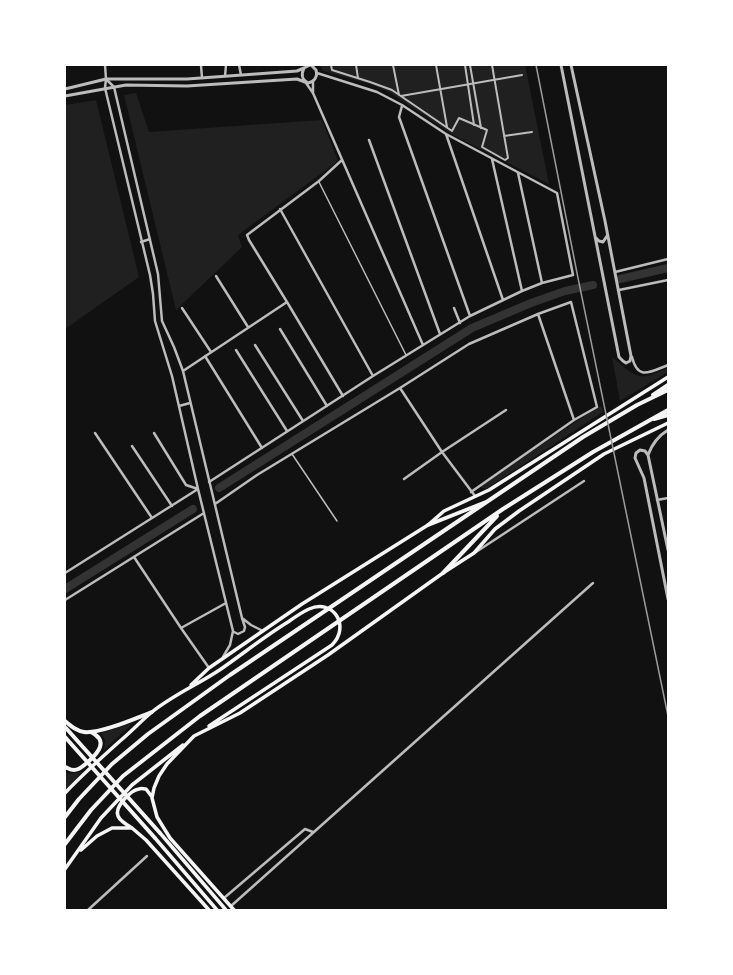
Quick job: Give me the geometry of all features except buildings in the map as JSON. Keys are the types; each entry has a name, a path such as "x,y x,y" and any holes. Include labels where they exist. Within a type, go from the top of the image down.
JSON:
{"main road":[{"path":"188,689 209,668 223,658 302,604 428,525 444,511 489,490 668,377"},
{"path":"65,817 79,799 112,764 148,734 230,675 583,437 668,385"},
{"path":"637,405 668,390"},
{"path":"65,844 91,810 123,776 200,716 503,510 593,452 668,410"},
{"path":"646,422 668,415"},
{"path":"152,798 158,776 194,736 240,713 328,655 444,572 474,553 495,530 519,511 604,454 668,423"},
{"path":"428,525 494,498"},
{"path":"444,572 503,510"},
{"path":"65,793 152,712 220,670 276,630 309,609 322,606 335,613 339,619 340,633 337,640 332,645 194,736 132,785 101,818 65,870"},
{"path":"65,721 74,728 84,732 90,732 152,712"},
{"path":"65,727 160,833 226,910"},
{"path":"65,767 74,770 80,768 99,751 101,746 99,738 97,735 90,732"},
{"path":"65,737 217,910"},
{"path":"209,910 146,840 118,818 117,814 119,805 133,792 138,789 146,789 152,798 157,818 170,838 234,910"},
{"path":"76,855 97,836 112,828 132,828"}],"street":[{"path":"105,65 105,88 153,294 155,321 172,376 233,631 230,645 223,658"},
{"path":"201,65 202,78"},
{"path":"225,76 226,65"},
{"path":"239,65 241,75"},
{"path":"331,65 332,70 392,90 452,131 459,118 487,130 482,147 505,160 508,158 492,65"},
{"path":"356,65 358,78"},
{"path":"394,65 400,95"},
{"path":"436,65 447,127"},
{"path":"465,65 474,125"},
{"path":"470,65 481,128"},
{"path":"561,65 619,357 626,363 630,361 631,356"},
{"path":"571,65 634,366 640,372 647,373 668,365"},
{"path":"65,89 106,79 202,78 297,71 309,66"},
{"path":"209,482 406,355 470,316 542,283 573,275 557,193 446,134 402,105 378,92 317,73 309,66"},
{"path":"309,66 302,75 313,93 424,345"},
{"path":"313,93 313,81 317,73"},
{"path":"400,95 522,75"},
{"path":"106,79 114,87 158,274 162,321 183,371 242,618 244,631 238,634 233,631"},
{"path":"65,96 126,85 187,86 297,79 308,83 313,81"},
{"path":"402,105 399,117 470,316"},
{"path":"504,136 532,132"},
{"path":"446,134 503,300"},
{"path":"369,140 440,334"},
{"path":"492,159 522,291"},
{"path":"342,160 319,181 247,234 249,240 343,396"},
{"path":"518,173 542,283"},
{"path":"280,209 373,376"},
{"path":"596,238 603,242 607,236"},
{"path":"141,242 150,239"},
{"path":"615,272 668,259"},
{"path":"216,276 248,328"},
{"path":"619,290 668,280"},
{"path":"183,371 287,302"},
{"path":"215,504 257,475 469,344 538,314 571,302 597,407 574,420 471,492"},
{"path":"182,308 211,352"},
{"path":"454,308 460,322"},
{"path":"538,314 574,420"},
{"path":"280,329 326,406"},
{"path":"255,345 303,421"},
{"path":"236,350 287,431"},
{"path":"205,356 262,448"},
{"path":"400,388 442,452 475,496"},
{"path":"179,406 190,403"},
{"path":"404,479 506,410"},
{"path":"648,455 652,445 661,434 668,430"},
{"path":"95,433 152,518"},
{"path":"154,433 186,484 198,489"},
{"path":"132,446 172,506"},
{"path":"668,550 648,455 645,451 640,450 636,453 635,458 644,478 668,599"},
{"path":"474,553 584,481"},
{"path":"65,573 198,489"},
{"path":"657,500 668,498"},
{"path":"65,600 204,513"},
{"path":"134,557 209,668"},
{"path":"231,906 593,583"},
{"path":"181,628 226,603"},
{"path":"242,618 262,631"},
{"path":"224,898 305,829 313,832"},
{"path":"88,910 147,856"}],"lane":[{"path":"319,181 406,355"},
{"path":"292,454 337,521"}],"shaded area":[{"path":"320,65 525,65 549,184 455,136 389,92 370,84 323,71"},
{"path":"136,93 149,132 322,120 338,161 238,235 242,247 176,310 124,95"},
{"path":"96,100 139,277 65,329 65,105"},
{"path":"612,357 628,371 637,375 650,375 668,368 668,372 620,401"},
{"path":"598,407 602,407 603,412 486,489 479,487"},
{"path":"133,723 104,750 105,740 101,733"},
{"path":"65,772 68,774 82,772 65,790"}],"waterway":[{"path":"620,279 668,268"},
{"path":"219,488 472,328 531,303 565,291 593,285"},
{"path":"65,589 193,509"}],"railway":[{"path":"536,65 668,716"}]}
